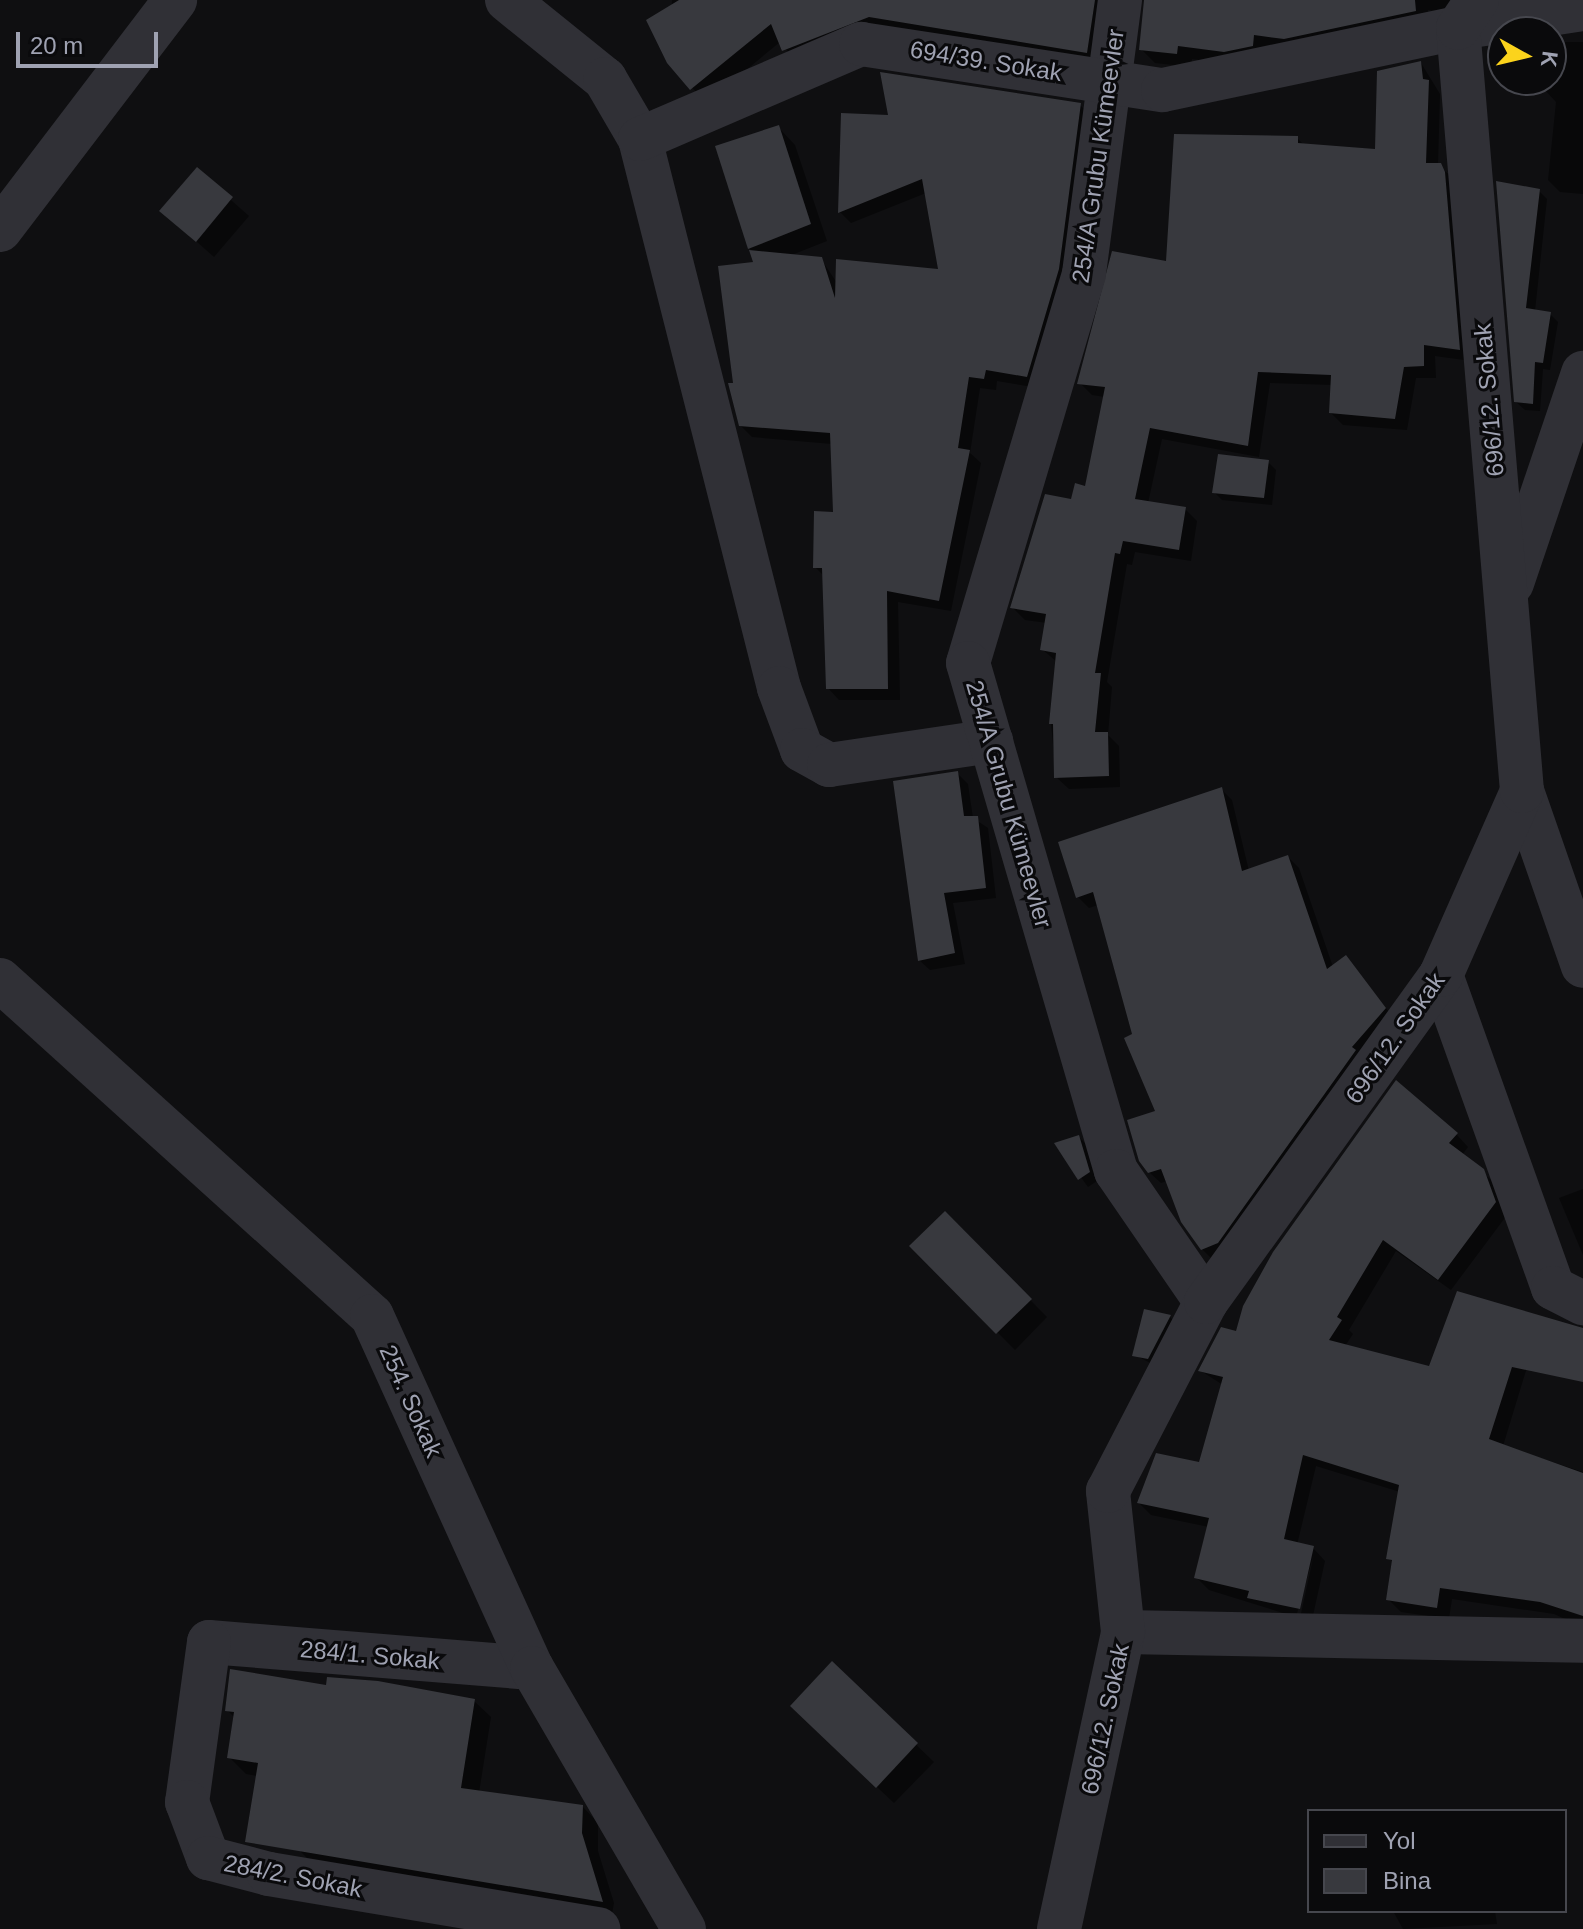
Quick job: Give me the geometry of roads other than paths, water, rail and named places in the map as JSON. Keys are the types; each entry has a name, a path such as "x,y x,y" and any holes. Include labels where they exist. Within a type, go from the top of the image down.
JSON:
{"street":[{"path":"0,230 175,0"},
{"path":"507,0 605,79 640,139 779,688 802,750 829,765 991,741"},
{"name":"254/A Grubu Kümeevler","path":"1120,0 1084,274 968,663 1116,1171 1206,1302"},
{"name":"694/39. Sokak","path":"640,139 861,44 1163,90 1468,14 1583,9"},
{"name":"696/12. Sokak","path":"1059,1929 1123,1632 1108,1491 1206,1302 1441,975 1522,791 1506,599 1468,14"},
{"path":"1506,599 1583,373"},
{"path":"1522,791 1583,966"},
{"path":"1441,975 1553,1288 1583,1303"},
{"name":"254. Sokak","path":"0,980 372,1316 532,1668 684,1929"},
{"path":"1123,1632 1583,1641"},
{"name":"284/1. Sokak","path":"209,1642 532,1668"},
{"name":"284/2. Sokak","path":"209,1642 187,1802 208,1858 269,1874 598,1929"}]}
